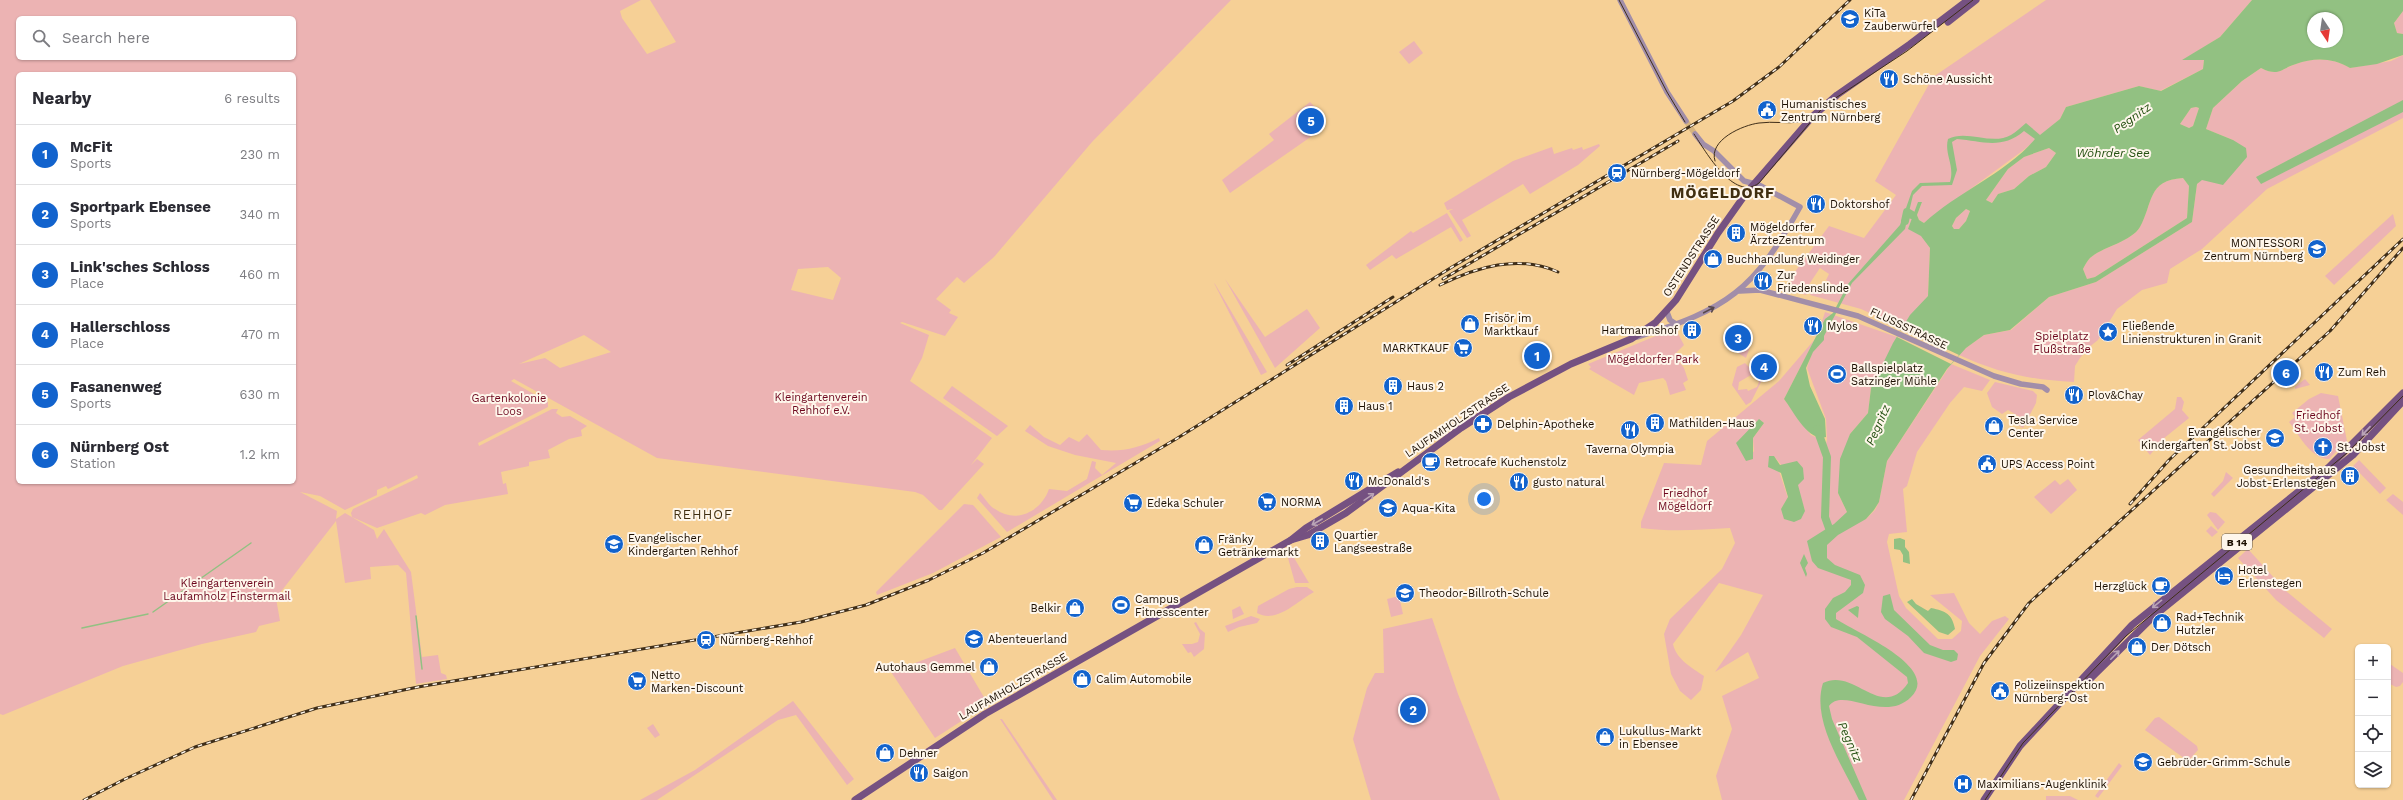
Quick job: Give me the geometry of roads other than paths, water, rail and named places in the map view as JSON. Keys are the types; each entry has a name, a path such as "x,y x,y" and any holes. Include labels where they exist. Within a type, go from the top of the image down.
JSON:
{"main road":[{"name":"OSTENDSTRASSE","path":"1631,339 1650,327 1667,312 1724,224 1747,192 1756,184 1818,111 1837,95 1968,0"},
{"name":"OSTENDSTRASSE","path":"1864,76 1872,75 1905,53 1976,0"},
{"name":"LAUFAMHOLZSTRASSE","path":"855,800 985,714 1291,540 1375,485 1405,469 1509,397 1561,369 1631,339"},
{"name":"B 14","path":"2316,482 2403,393"},
{"name":"B 14","path":"1989,800 2024,748 2138,631 2316,482 2360,448 2403,401"},
{"name":"B 14","path":"1984,800 2024,741 2132,625 2303,493"}],"street":[{"path":"1620,0 1667,92 1686,121"},
{"path":"1695,134 1703,144 1714,151 1744,181 1756,184"},
{"name":"LAUFAMHOLZSTRASSE","path":"1631,339 1709,311 1740,291 1753,279 1778,245 1800,207 1756,184"},
{"path":"1753,279 1754,284 1760,290"},
{"name":"FLUSSSTRASSE","path":"1740,291 1760,290 1842,311 1898,333 1956,360 2003,379 2043,387 2047,390"},
{"path":"1667,312 1670,320 1676,324"}],"water":[{"name":"Wöhrder See","path":"2252,0 2403,0 2403,11 2394,23 2397,33 2403,34 2403,55 2377,64 2350,68 2330,60 2310,60 2276,72 2267,71 2261,68 2242,81 2213,108 2206,129 2233,140 2246,148 2247,157 2223,185 2202,180 2197,184 2192,222 2096,282 2049,297 2010,330 1984,335 1966,348 1947,369 1887,461 1879,502 1874,510 1866,519 1838,535 1827,545 1827,558 1835,565 1860,575 1865,585 1863,593 1836,613 1836,619 1892,651 1905,662 1915,674 1917,686 1911,697 1900,704 1889,707 1844,700 1835,701 1829,706 1832,719 1867,800 1859,800 1837,758 1825,728 1821,713 1820,698 1823,683 1835,680 1846,682 1878,696 1888,697 1898,694 1908,683 1907,677 1857,637 1831,627 1825,619 1825,609 1833,598 1845,592 1851,585 1851,580 1818,568 1812,561 1807,541 1834,524 1847,512 1838,493 1840,459 1850,434 1868,413 1871,388 1893,343 1910,315 1928,296 1930,248 1921,236 1908,229 1918,202 1922,202 1917,215 1919,220 1924,223 1951,202 2010,163 2035,139 2024,131 2008,141 1992,143 1957,139 1952,142 1957,170 1952,185 1922,186 1913,195 1905,229 1852,283 1824,336 1824,340 1813,352 1806,368 1810,386 1825,419 1826,437 1819,437 1807,431 1784,399 1825,319 1833,313 1848,284 1900,225 1912,191 1920,183 1950,182 1951,170 1947,150 1948,139 1955,136 1996,139 2004,138 2013,134 2026,123 2040,135 2060,119 2066,107 2139,86 2161,91 2203,69 2204,60 2182,60 2220,37","holes":["2191,108 2199,108 2193,126 2189,128 2180,124","2049,148 2056,153 2046,167 2029,176 2014,189 1998,194 1992,203 1986,200 2008,169 2024,157","2183,178 2189,186 2187,218 2095,277 2087,279 2083,269 2088,260 2095,254 2130,237 2136,232 2140,227 2157,188 2163,183","1966,209 1970,211 1966,221 1959,229 1954,229 1952,226 1956,218"]},
{"path":"2403,100 2403,112 2261,184 2256,177"},
{"path":"1759,419 1764,423 1753,438 1753,459 1746,461 1736,443"},
{"path":"1769,456 1774,456 1780,465 1797,461 1803,468 1804,479 1798,485 1805,511 1801,519 1794,522 1784,519 1781,509 1788,497 1781,473 1768,467"},
{"path":"1900,538 1905,540 1905,547 1909,552 1910,564 1903,562 1903,555 1900,550 1894,549 1894,539"},
{"path":"1804,554 1808,563 1805,568 1807,574 1806,577 1800,563"},
{"path":"1890,594 1894,610 1930,645 1943,650 1954,650 1958,654 1957,660 1951,662 1924,653 1908,636 1885,619 1881,612 1883,596"},
{"path":"1912,599 1916,604 1928,611 1931,608 1941,610 1948,614 1954,624 1955,629 1948,635 1939,632 1907,602"},
{"path":"1857,606 1859,607 1858,618 1848,610"}],"waterway":[{"path":"1905,221 1907,212 1912,215"},
{"path":"1817,429 1827,457 1825,517 1830,531"},
{"path":"153,612 251,543"},
{"path":"82,628 148,614"},
{"path":"416,616 422,669"}],"tunnel":[{"path":"1686,121 1695,134"}],"tram line":[{"path":"1619,0 1667,92 1685,122"},
{"path":"1694,134 1713,162 1731,181 1740,186 1750,187 1759,183 1825,105 1907,51 1973,0"},
{"path":"1715,161 1714,153 1717,146 1722,140 1736,130 1759,123 1802,122 1811,116"},
{"path":"1985,800 2023,743 2126,636 2347,453 2403,396"}],"railway":[{"path":"84,800 125,779 195,747 317,708 418,687 801,622 866,605 929,580 983,553 1176,439 1452,267 1733,101 1779,67 1850,0"},
{"path":"1443,279 1678,141"},
{"path":"2130,504 2169,460 2403,239"},
{"path":"1911,800 1984,663 2029,603 2330,331 2403,248"},
{"path":"1440,285 1483,268 1513,263 1528,264 1558,272"},
{"path":"1287,365 1393,297"}],"place":[{"name":"KiTa Zauberwürfel","path":"1850,19"},
{"name":"Schöne Aussicht","path":"1889,79"},
{"name":"Humanistisches Zentrum Nürnberg","path":"1767,110"},
{"name":"Fasanenweg","path":"1311,121"},
{"name":"Nürnberg-Mögeldorf","path":"1617,173"},
{"name":"Doktorshof","path":"1816,204"},
{"name":"Mögeldorfer ÄrzteZentrum","path":"1736,233"},
{"name":"MONTESSORI Zentrum Nürnberg","path":"2317,249"},
{"name":"Buchhandlung Weidinger","path":"1713,259"},
{"name":"Zur Friedenslinde","path":"1763,281"},
{"name":"Frisör im Marktkauf","path":"1470,324"},
{"name":"Mylos","path":"1813,326"},
{"name":"Hartmannshof","path":"1692,330"},
{"name":"Fließende Linienstrukturen in Granit","path":"2108,332"},
{"name":"Link'sches Schloss","path":"1738,338"},
{"name":"MARKTKAUF","path":"1463,348"},
{"name":"McFit","path":"1537,356"},
{"name":"Hallerschloss","path":"1764,367"},
{"name":"Zum Reh","path":"2324,372"},
{"name":"Nürnberg Ost","path":"2286,373"},
{"name":"Ballspielplatz Satzinger Mühle","path":"1837,374"},
{"name":"Haus 2","path":"1393,386"},
{"name":"Plov&Chay","path":"2074,395"},
{"name":"Haus 1","path":"1344,406"},
{"name":"Mathilden-Haus","path":"1655,423"},
{"name":"Delphin-Apotheke","path":"1483,424"},
{"name":"Tesla Service Center","path":"1994,426"},
{"name":"Taverna Olympia","path":"1630,430"},
{"name":"Evangelischer Kindergarten St. Jobst","path":"2275,438"},
{"name":"St. Jobst","path":"2323,447"},
{"name":"Retrocafe Kuchenstolz","path":"1431,462"},
{"name":"UPS Access Point","path":"1987,464"},
{"name":"Gesundheitshaus Jobst-Erlenstegen","path":"2350,476"},
{"name":"McDonald's","path":"1354,481"},
{"name":"gusto natural","path":"1519,482"},
{"name":"NORMA","path":"1267,502"},
{"name":"Edeka Schuler","path":"1133,503"},
{"name":"Aqua-Kita","path":"1388,508"},
{"name":"Quartier Langseestraße","path":"1320,541"},
{"name":"Evangelischer Kindergarten Rehhof","path":"614,544"},
{"name":"Fränky Getränkemarkt","path":"1204,545"},
{"name":"Hotel Erlenstegen","path":"2224,576"},
{"name":"Herzglück","path":"2161,586"},
{"name":"Theodor-Billroth-Schule","path":"1405,593"},
{"name":"Campus Fitnesscenter","path":"1121,605"},
{"name":"Belkir","path":"1075,608"},
{"name":"Rad+Technik Hutzler","path":"2162,623"},
{"name":"Abenteuerland","path":"974,639"},
{"name":"Nürnberg-Rehhof","path":"706,640"},
{"name":"Der Dötsch","path":"2137,647"},
{"name":"Autohaus Gemmel","path":"989,667"},
{"name":"Calim Automobile","path":"1082,679"},
{"name":"Netto Marken-Discount","path":"637,681"},
{"name":"Polizeiinspektion Nürnberg-Ost","path":"2000,691"},
{"name":"Sportpark Ebensee","path":"1413,710"},
{"name":"Lukullus-Markt in Ebensee","path":"1605,737"},
{"name":"Dehner","path":"885,753"},
{"name":"Gebrüder-Grimm-Schule","path":"2143,762"},
{"name":"Saigon","path":"919,773"},
{"name":"Maximilians-Augenklinik","path":"1963,784"}],"district":[{"name":"MÖGELDORF","path":"1723,193"},
{"name":"REHHOF","path":"703,514"}],"water label":[{"name":"Pegnitz","path":"2132,118"},
{"name":"Pegnitz","path":"1878,425"},
{"name":"Pegnitz","path":"1850,742"}],"park label":[{"name":"Spielplatz Flußstraße","path":"2062,342"},
{"name":"Mögeldorfer Park","path":"1653,359"},
{"name":"Kleingartenverein Rehhof e.V.","path":"821,403"},
{"name":"Gartenkolonie Loos","path":"509,404"},
{"name":"Friedhof St. Jobst","path":"2318,421"},
{"name":"Friedhof Mögeldorf","path":"1685,499"},
{"name":"Kleingartenverein Laufamholz Finstermail","path":"227,589"}]}
